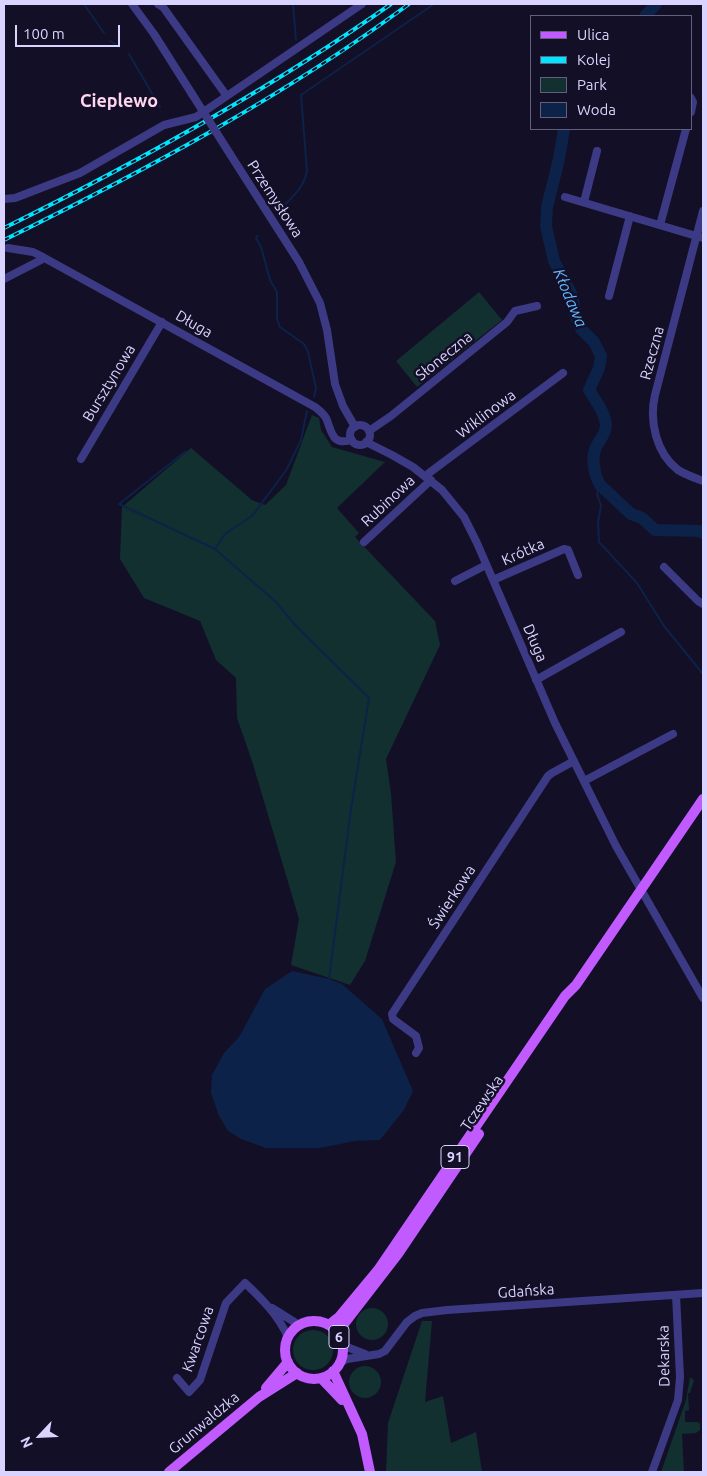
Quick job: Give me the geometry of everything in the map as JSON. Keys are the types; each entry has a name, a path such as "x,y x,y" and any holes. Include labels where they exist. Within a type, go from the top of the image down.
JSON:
{"main road":[{"name":"Tczewska","path":"328,1325 339,1317 378,1270 565,996 576,985 703,799"},
{"name":"Tczewska","path":"339,1338 570,1001 576,985"},
{"name":"6","path":"299,1325 314,1321 328,1325 339,1338 342,1353 336,1367 321,1378 351,1410"},
{"path":"299,1325 288,1337 285,1350 288,1362 297,1373 305,1377 321,1378"},
{"name":"Grunwaldzka","path":"259,1396 288,1362"},
{"name":"6","path":"336,1367 364,1440 370,1472"},
{"name":"Grunwaldzka","path":"169,1472 259,1396 297,1373"}],"street":[{"path":"134,7 144,4"},
{"path":"158,4 163,7 226,95"},
{"path":"4,199 15,198 80,173 164,125 196,117 362,4"},
{"name":"Przemysłowa","path":"134,7 192,94 298,262 320,303 327,330 335,384 343,406 354,427"},
{"path":"660,225 686,130"},
{"path":"584,202 597,151"},
{"path":"565,197 700,237"},
{"name":"Rzeczna","path":"703,212 700,237 655,395 652,414 655,432 661,448 669,461 685,474 703,481"},
{"path":"609,296 630,216"},
{"name":"Długa","path":"8,248 33,252 43,257 315,407 325,416 328,428 336,439 346,442 352,440 360,445 366,442 400,459 429,478 451,500 464,517 536,680 616,846 703,998"},
{"path":"4,279 41,260 43,257"},
{"name":"Słoneczna","path":"369,431 391,416 507,322 515,311 537,306"},
{"name":"Bursztynowa","path":"81,459 162,322"},
{"name":"Wiklinowa","path":"429,478 429,474 563,373"},
{"path":"352,440 350,433 354,427 363,426 369,431 369,439 366,442"},
{"name":"Rubinowa","path":"364,542 429,478"},
{"name":"Krótka","path":"493,580 564,549 568,550 578,574"},
{"path":"455,581 486,565"},
{"path":"664,567 703,604"},
{"path":"536,680 621,632"},
{"path":"584,781 673,734"},
{"name":"Świerkowa","path":"416,1053 419,1048 416,1036 393,1019 392,1014 548,776 574,761"},
{"name":"Kwarcowa","path":"178,1378 189,1392 200,1380 226,1303 245,1283 267,1304 283,1326 288,1337"},
{"name":"Gdańska","path":"336,1367 347,1359 379,1354 385,1351 407,1322 422,1313 703,1293"},
{"name":"Dekarska","path":"652,1472 678,1400 680,1377 676,1294"},
{"name":"Kwarcowa","path":"267,1304 299,1325"},
{"path":"339,1338 347,1347 367,1355"}],"green space":[{"path":"479,292 502,320 417,387 396,361"},
{"path":"312,415 319,418 321,430 332,447 385,462 337,508 359,533 355,537 435,621 440,645 386,759 391,793 396,862 365,961 350,985 291,965 299,919 252,761 237,718 236,678 216,660 200,621 144,598 120,559 122,507 191,448 252,500 265,505 286,485"},
{"path":"372,1308 378,1309 383,1313 387,1318 387,1330 383,1335 378,1339 372,1340 366,1339 361,1335 357,1330 356,1324 357,1318 361,1313 366,1309"},
{"path":"422,1321 432,1321 425,1402 443,1396 451,1443 476,1432 482,1472 386,1472 388,1423"},
{"path":"317,1330 324,1333 330,1339 333,1350 332,1358 324,1367 317,1370 309,1370 302,1367 294,1358 293,1346 296,1339 305,1331"},
{"path":"365,1366 371,1367 376,1371 380,1376 380,1388 376,1393 371,1397 365,1398 359,1397 354,1393 350,1388 349,1382 350,1376 354,1371 359,1367"},
{"path":"690,1377 694,1380 690,1393 688,1393 689,1410 685,1411 685,1422 698,1422 700,1430 696,1433 682,1434 684,1472 661,1472 686,1400"}],"water":[{"path":"292,971 329,979 342,984 382,1019 413,1091 404,1110 380,1140 355,1141 320,1148 266,1148 241,1139 228,1131 219,1116 211,1093 212,1075 224,1053 239,1037 265,989"}],"waterway":[{"path":"84,4 104,33"},
{"path":"293,4 296,40"},
{"path":"281,208 294,196 306,177 301,95 434,4"},
{"name":"Kłodawa","path":"646,15 656,4"},
{"path":"110,41 119,47"},
{"path":"129,54 160,107"},
{"name":"Kłodawa","path":"564,130 547,207 546,226 554,261 573,297 575,315 581,329 594,342 601,356 599,368 589,390 602,411 606,425 604,434 594,451 593,461 596,476 600,485 631,514 642,518 655,530 700,531 703,533"},
{"path":"257,236 256,238 261,247 270,280 277,292 277,319 280,327 304,344 308,352 316,388 314,397"},
{"path":"307,411 301,440 287,469 253,515 225,534 215,549 276,602 296,626 369,698 351,809 329,979"},
{"path":"186,451 119,504 215,549"},
{"name":"Kłodawa","path":"600,485 597,494 601,506 598,522 599,542 637,583 664,626 703,674"}],"railway":[{"path":"4,228 202,124 298,66 391,4"},
{"path":"4,240 109,187 212,131 312,70 409,4"}],"district":[{"name":"Cieplewo","path":"119,101"}]}
